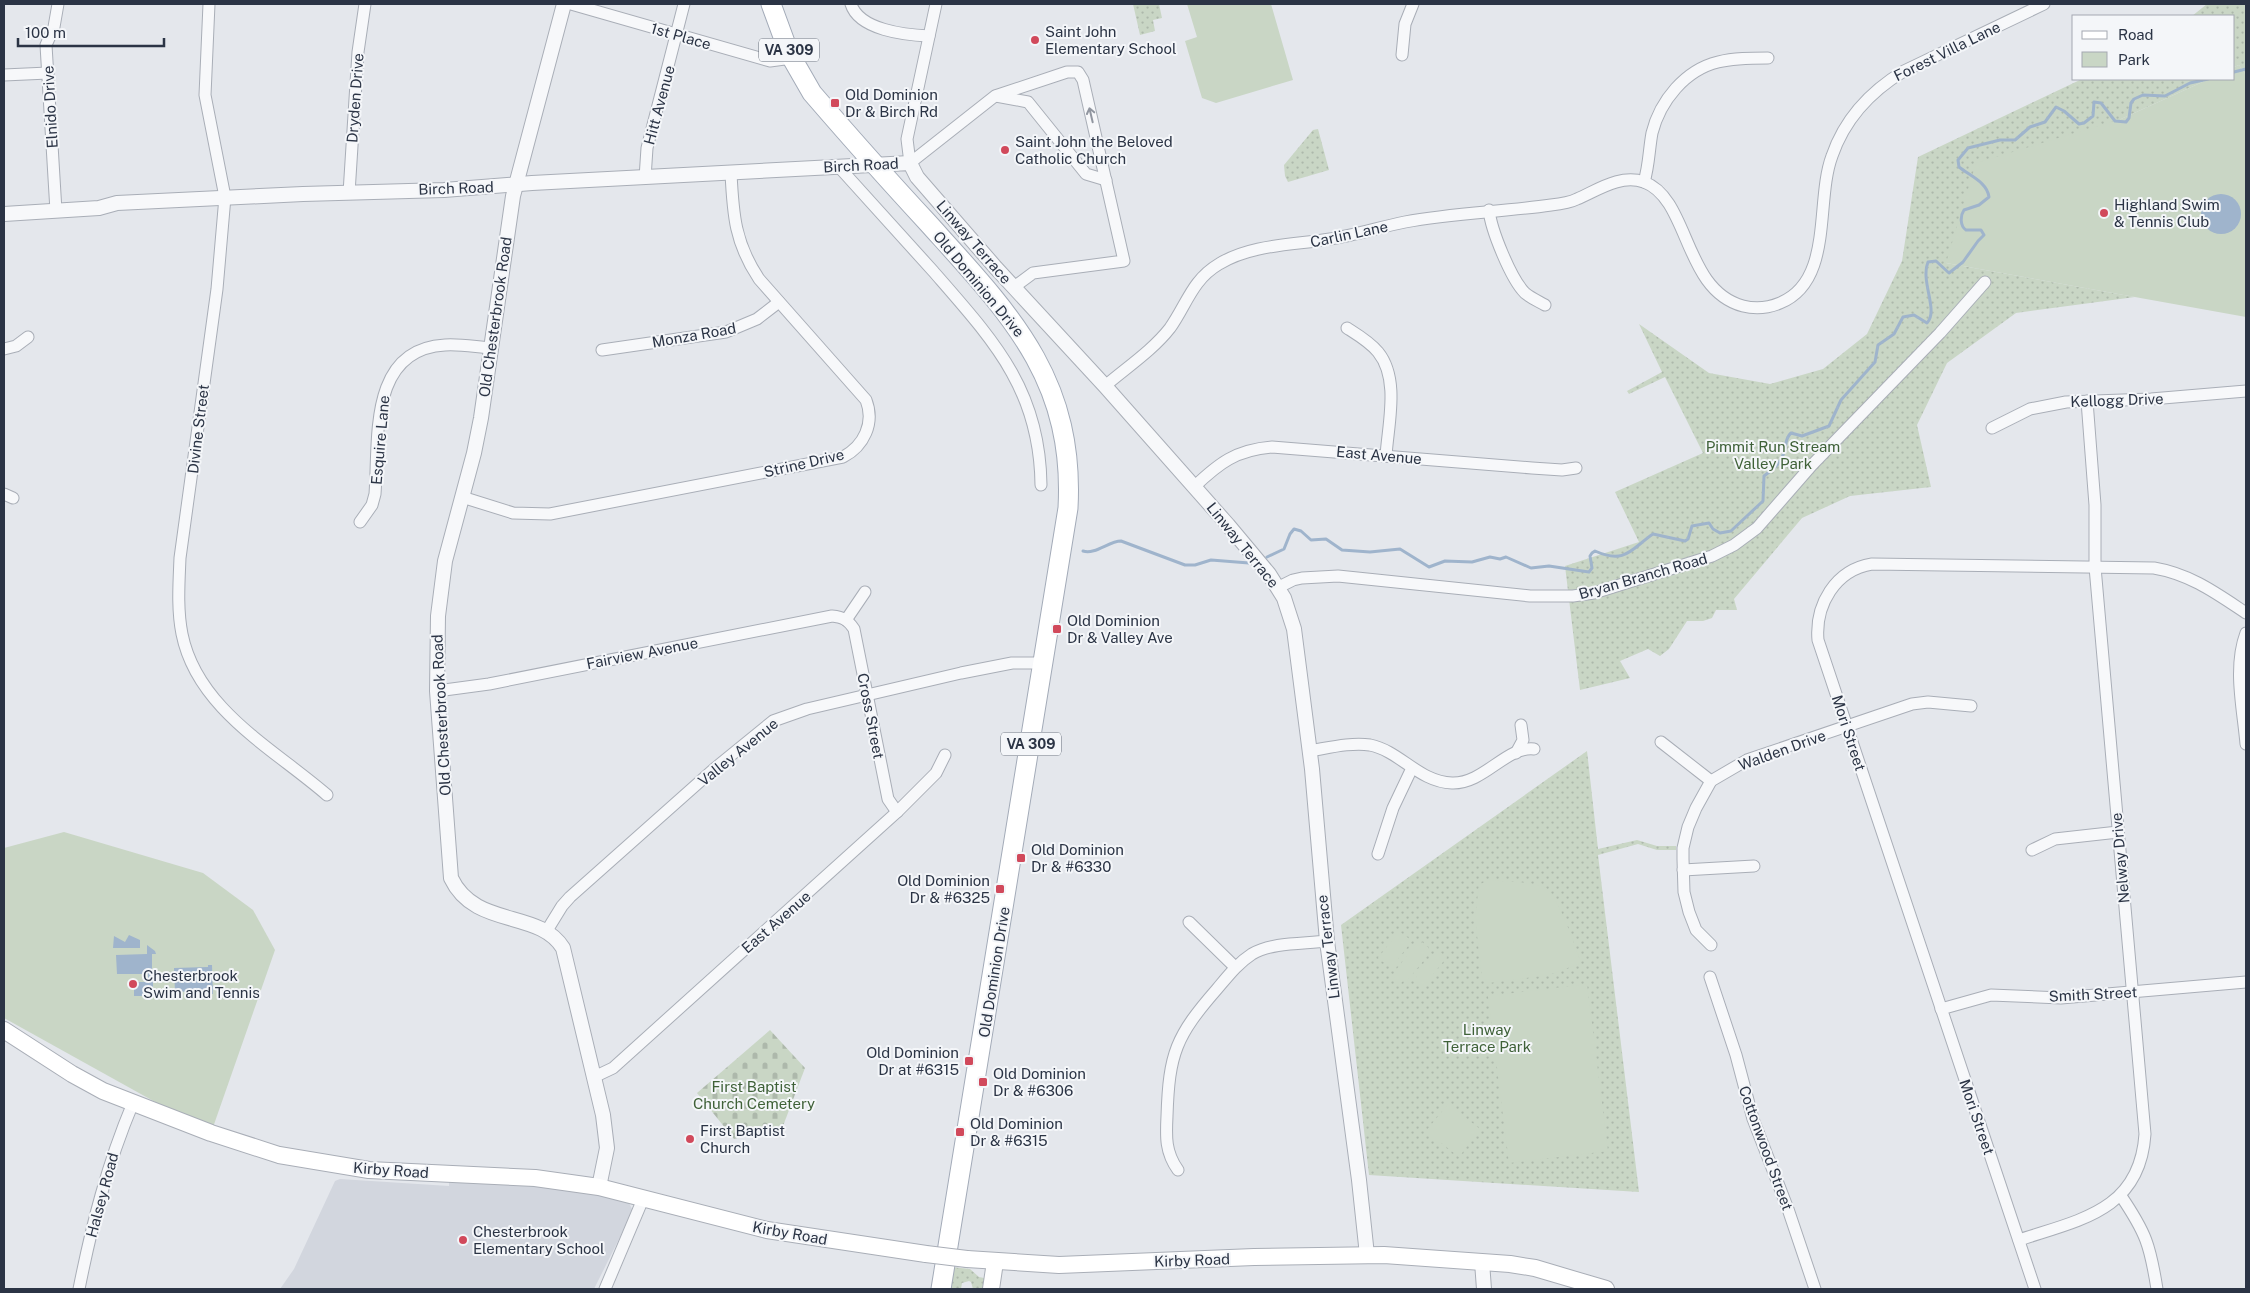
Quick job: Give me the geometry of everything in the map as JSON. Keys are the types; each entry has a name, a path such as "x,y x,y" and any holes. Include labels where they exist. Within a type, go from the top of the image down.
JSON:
{"main road":[{"name":"Old Dominion Drive","path":"771,4 792,58 812,94 1014,322 1042,367 1053,393 1066,439 1069,484 1068,508 941,1289"},
{"name":"Kirby Road","path":"4,1030 72,1074 133,1103 249,1146 304,1161 369,1170 535,1178 599,1187 643,1200 766,1230 926,1254 995,1262 1059,1265 1367,1255 1482,1262 1535,1268 1606,1289"},
{"path":"991,1289 995,1262"}],"street":[{"name":"Elnido Drive","path":"56,211 46,45 54,27 58,4"},
{"name":"Divine Street","path":"209,4 205,95 225,198 217,289 180,558 178,599 182,634 192,665 210,694 252,735 327,795"},
{"name":"Dryden Drive","path":"349,193 358,52 365,4"},
{"name":"Old Chesterbrook Road","path":"564,4 510,210 492,348 479,426 462,498 450,537 440,592 436,652 437,690 451,878 456,890 474,906 546,932 558,940 566,956 603,1115 606,1148 599,1187"},
{"name":"1st Place","path":"571,4 770,61 792,58"},
{"name":"Hitt Avenue","path":"645,178 647,148 684,4"},
{"path":"851,4 856,14 867,23 904,34 929,36"},
{"name":"Linway Terrace","path":"936,4 907,139 910,162 917,177 1014,288 1105,386 1194,487 1279,588 1291,614 1309,751 1327,941 1359,1180 1367,1255"},
{"path":"1402,56 1405,24 1413,4"},
{"name":"Forest Villa Lane","path":"1644,182 1662,194 1707,281 1724,298 1748,307 1771,306 1782,302 1801,289 1814,267 1830,159 1847,123 1860,106 1880,86 1904,70 2044,4"},
{"path":"1644,182 1656,120 1671,94 1683,81 1695,72 1718,62 1768,58"},
{"path":"4,75 48,72"},
{"path":"910,162 995,96 1067,72 1078,72 1083,80 1124,261 1033,273 1014,288"},
{"path":"995,96 1028,102 1086,174 1106,180"},
{"name":"Birch Road","path":"4,214 99,208 117,203 645,178 910,162"},
{"path":"839,166 1004,356 1018,383 1032,418 1038,442 1041,485"},
{"name":"Strine Drive","path":"462,498 513,513 550,514 833,459 851,453 858,447 868,428 870,416 866,400 759,279 741,247 733,213 731,173"},
{"name":"Carlin Lane","path":"1105,386 1159,340 1170,328 1196,284 1208,272 1226,260 1255,250 1346,236 1405,222 1488,210 1522,209 1565,203 1623,180 1644,182"},
{"path":"1488,210 1493,232 1518,283 1531,298 1545,305"},
{"name":"Bryan Branch Road","path":"1279,588 1293,580 1302,578 1338,576 1530,596 1572,596 1594,593 1712,556 1743,539 1757,528 1812,465 1940,333 1985,282"},
{"name":"Monza Road","path":"602,350 726,332 757,319 779,302"},
{"path":"1347,328 1364,339 1378,352 1389,376 1390,407 1386,456"},
{"path":"4,349 16,346 28,337"},
{"name":"Esquire Lane","path":"360,522 372,505 375,494 381,402 389,379 396,369 406,359 430,347 456,345 492,348"},
{"name":"Kellogg Drive","path":"1992,428 2030,409 2066,402 2151,399 2246,391"},
{"name":"Nelway Drive","path":"2019,1240 2089,1217 2103,1210 2121,1196 2136,1175 2141,1162 2145,1134 2095,567 2095,504 2087,401"},
{"name":"East Avenue","path":"1194,487 1217,466 1230,458 1257,448 1272,447 1532,468 1562,470 1576,468"},
{"name":"Mori Street","path":"2035,1289 1818,640 1817,628 1822,603 1837,581 1847,573 1872,564 2154,568 2172,571 2203,584 2246,613"},
{"path":"846,620 865,592"},
{"name":"Fairview Avenue","path":"437,690 489,684 832,616 846,620"},
{"name":"Cross Street","path":"846,620 854,629 888,799 898,812"},
{"path":"2246,634 2241,651 2240,670 2246,744"},
{"name":"Valley Avenue","path":"546,932 562,906 570,897 714,769 773,721 784,715 867,694 1012,663 1044,663"},
{"name":"Walden Drive","path":"1711,945 1696,930 1689,912 1684,892 1683,848 1696,808 1711,782 1747,760 1912,704 1928,702 1971,706"},
{"path":"1516,753 1523,740 1521,725"},
{"path":"1661,742 1711,782"},
{"path":"1309,751 1359,744 1371,746 1382,749 1431,779 1442,782 1466,781 1477,777 1516,753 1528,748 1534,749"},
{"name":"East Avenue","path":"594,1076 612,1068 898,812 936,773 945,755"},
{"path":"1378,854 1393,808 1412,768"},
{"path":"2032,850 2055,839 2118,832"},
{"path":"1683,870 1754,866"},
{"path":"1189,922 1235,967"},
{"path":"1178,1170 1168,1152 1166,1141 1170,1067 1175,1050 1194,1016 1235,967 1245,959 1266,949 1327,941"},
{"name":"Cottonwood Street","path":"1710,977 1736,1055 1753,1118 1788,1209 1815,1289"},
{"name":"Smith Street","path":"1941,1009 1991,995 2061,998 2246,982"},
{"name":"Halsey Road","path":"79,1289 100,1192 133,1103"},
{"path":"2121,1196 2139,1222 2147,1238 2152,1253 2157,1289"},
{"path":"605,1289 643,1200"},
{"path":"1482,1262 1484,1289"}],"shaded area":[{"name":"Chesterbrook Elementary School","path":"449,1176 566,1184 627,1199 633,1211 594,1289 280,1289 294,1269 335,1181 340,1179 449,1186"}],"green space":[{"path":"1133,4 1159,4 1162,18 1153,20 1155,31 1140,35"},
{"path":"1187,4 1271,4 1293,80 1216,103 1202,98 1185,41 1197,37"},
{"path":"2207,4 2246,4 2246,75 2239,65 2235,67 2235,15 2193,15"},
{"name":"Highland Swim & Tennis Club","path":"2239,65 2246,75 2246,317 1946,263 1976,163 2121,119 2207,80 2235,80 2235,67"},
{"name":"Pimmit Run Stream Valley Park","path":"2080,80 2207,80 2121,119 1946,263 2135,297 2016,313 1947,363 1917,425 1931,487 1850,496 1802,518 1734,599 1737,610 1716,610 1712,618 1703,621 1687,621 1669,649 1660,656 1648,649 1620,661 1630,678 1580,690 1565,566 1639,542 1615,492 1703,453 1665,377 1629,394 1627,391 1662,372 1639,324 1709,373 1770,384 1823,369 1867,334 1902,261 1918,157"},
{"path":"1318,129 1329,170 1288,182 1285,176 1284,165 1313,130"},
{"name":"Linway Terrace Park","path":"1587,751 1598,849 1637,840 1657,846 1676,846 1676,850 1657,850 1638,844 1598,855 1639,1192 1369,1175 1341,925"},
{"name":"Chesterbrook Swim and Tennis","path":"64,832 203,873 253,910 275,950 211,1133 4,1018 4,848"},
{"path":"1488,880 1526,883 1546,888 1561,911 1581,963 1549,975 1489,983 1482,977 1475,918 1479,885"},
{"path":"1399,931 1412,941 1391,968 1378,958"},
{"path":"1422,942 1429,948 1426,951 1429,954 1407,981 1405,979 1401,983 1394,978 1398,973 1395,971 1416,944 1419,946"},
{"path":"1437,950 1447,957 1422,988 1413,981"},
{"path":"1587,984 1608,1151 1509,1163 1488,996"},
{"name":"First Baptist Church Cemetery","path":"770,1030 805,1068 783,1126 734,1139 697,1093"},
{"path":"1448,1104 1480,1129 1459,1157 1426,1131"},
{"path":"951,1267 970,1269 979,1277 984,1278 985,1289 973,1289 969,1281 962,1283 961,1289 948,1289"}],"water":[{"path":"2217,194 2225,194 2232,197 2238,203 2241,214 2238,225 2232,231 2225,234 2217,234 2210,231 2204,225 2201,218 2201,210 2204,203 2210,197"},
{"path":"129,935 140,940 140,948 113,948 114,936 125,942"},
{"path":"147,945 156,954 152,954 152,974 156,974 156,980 153,981 153,996 134,996 134,982 148,982 148,974 117,974 116,955 147,954"},
{"path":"208,965 212,965 213,994 209,994 208,991 175,992 174,968 208,967"}],"waterway":[{"path":"2235,72 2246,69"},
{"path":"1267,557 1284,549 1294,529 1301,531 1311,540 1326,539 1342,550 1370,552 1400,549 1429,567 1445,561 1472,562 1490,557 1500,559 1506,557 1531,568 1549,566 1589,572 1592,568 1590,556 1595,551 1614,556 1628,553 1653,534 1685,541 1688,539 1692,526 1709,523 1713,529 1720,533 1731,531 1763,501 1764,476 1780,461 1787,438 1791,433 1802,436 1829,426 1841,400 1875,362 1878,345 1894,334 1903,317 1914,315 1927,323 1931,311 1926,278 1928,262 1936,261 1949,273 1963,262 1984,235 1981,230 1966,230 1961,218 1964,210 1979,205 1989,197 1982,183 1959,167 1958,160 1968,148 2000,140 2015,140 2030,127 2045,122 2056,107 2064,111 2079,124 2084,123 2093,116 2094,102 2101,103 2115,121 2126,122 2129,118 2131,103 2134,99 2143,95 2165,96 2190,83 2204,80"},
{"path":"1083,551 1097,550 1121,541 1185,565 1195,565 1211,560 1249,563"}],"place":[{"name":"Saint John Elementary School","path":"1035,40"},
{"name":"Old Dominion Dr & Birch Rd","path":"835,103"},
{"name":"Saint John the Beloved Catholic Church","path":"1005,150"},
{"name":"Highland Swim & Tennis Club","path":"2104,213"},
{"name":"Old Dominion Dr & Valley Ave","path":"1057,629"},
{"name":"Old Dominion Dr & #6330","path":"1021,858"},
{"name":"Old Dominion Dr & #6325","path":"1000,889"},
{"name":"Chesterbrook Swim and Tennis","path":"133,984"},
{"name":"Old Dominion Dr at #6315","path":"969,1061"},
{"name":"Old Dominion Dr & #6306","path":"983,1082"},
{"name":"Old Dominion Dr & #6315","path":"960,1132"},
{"name":"First Baptist Church","path":"690,1139"},
{"name":"Chesterbrook Elementary School","path":"463,1240"}]}
